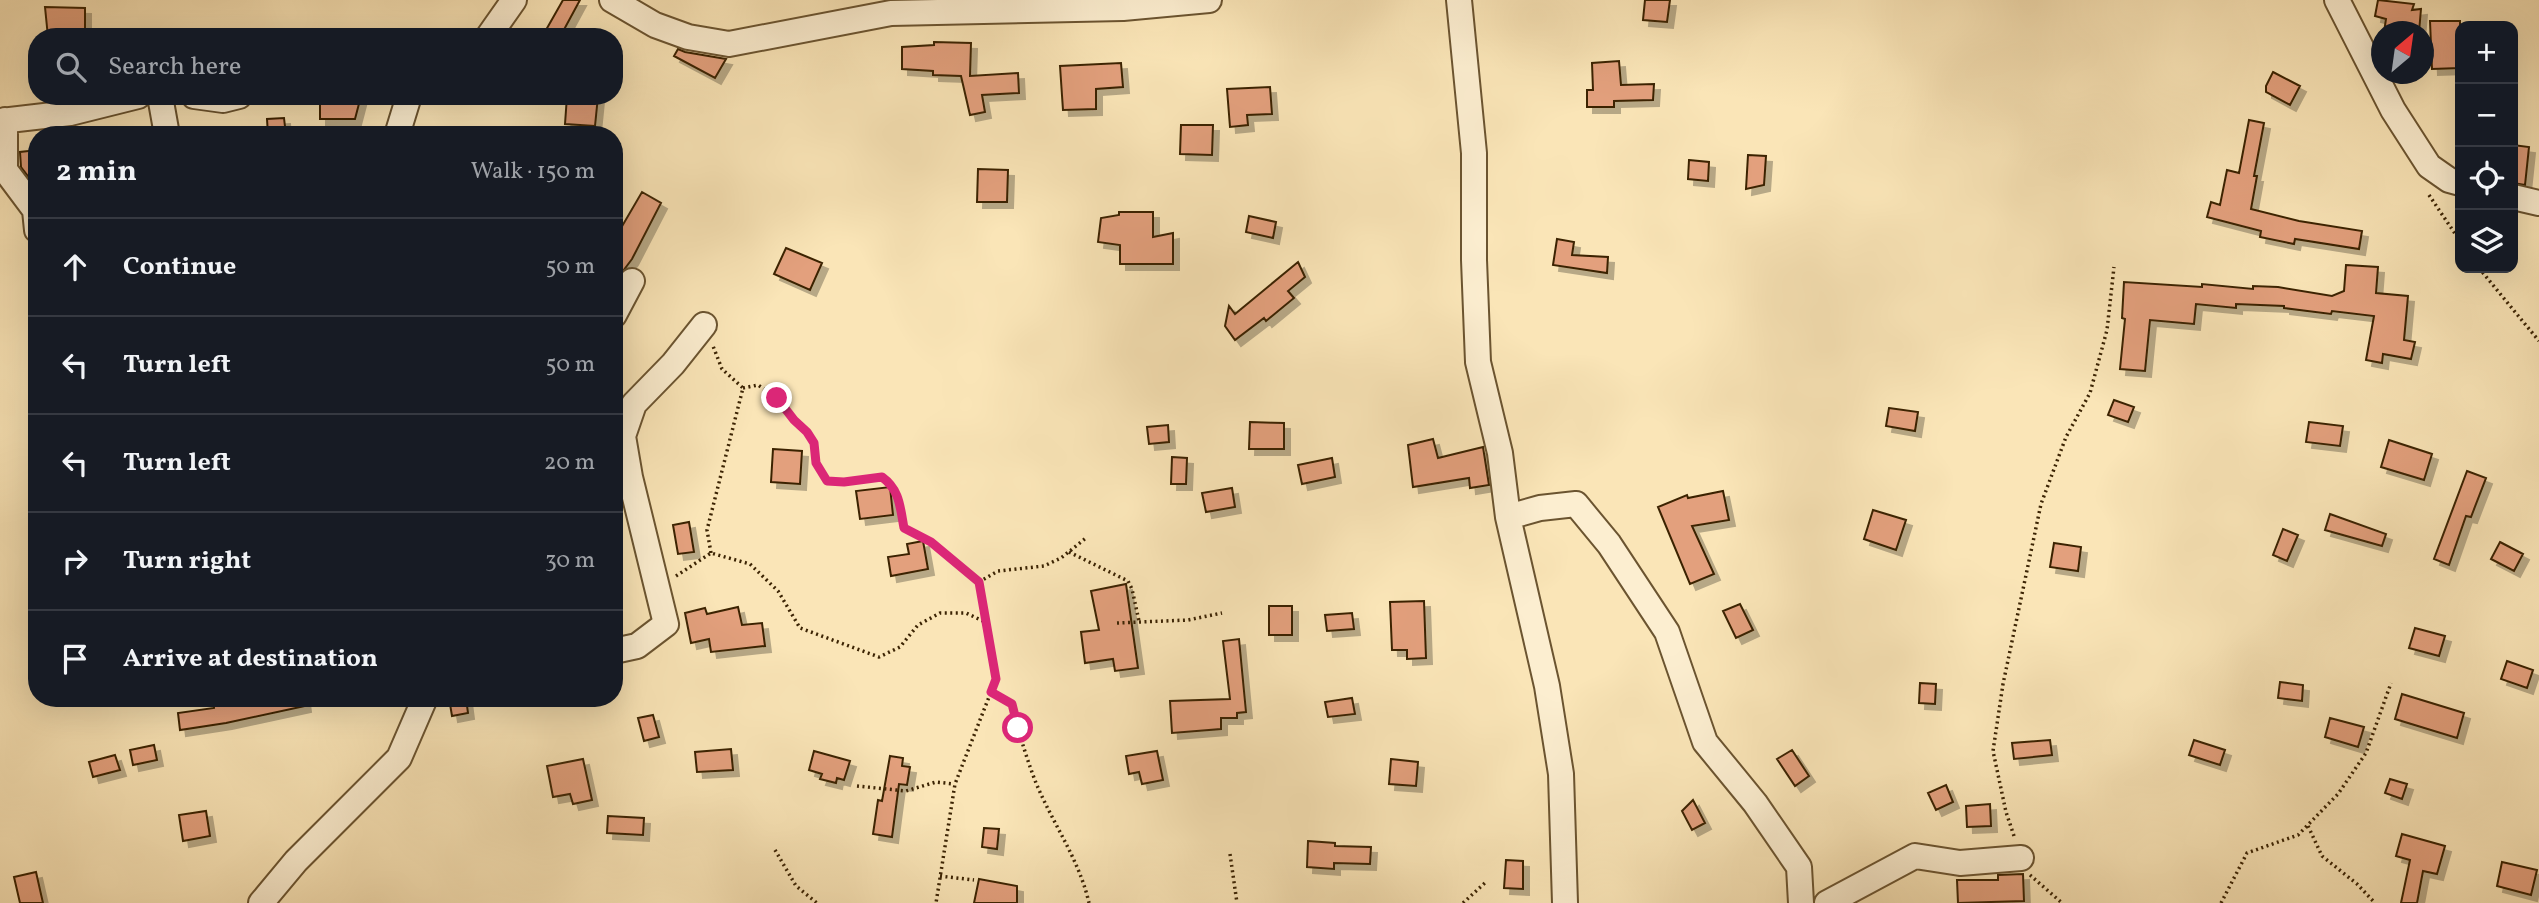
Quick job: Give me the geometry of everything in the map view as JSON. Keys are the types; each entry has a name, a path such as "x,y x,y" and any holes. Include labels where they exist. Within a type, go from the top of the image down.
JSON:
{"street":[{"path":"494,28 514,0"},
{"path":"612,0 654,25 688,37 729,44 891,13 1124,8 1209,0"},
{"path":"831,23 847,10 852,0"},
{"path":"1460,0 1474,153 1478,362 1500,453 1508,517 1548,686 1561,774 1565,903"},
{"path":"2337,0 2393,110 2429,166 2455,182"},
{"path":"28,202 5,170 3,121 70,113 102,105"},
{"path":"162,105 165,126"},
{"path":"400,126 406,105"},
{"path":"2518,198 2539,203"},
{"path":"623,298 632,281"},
{"path":"623,649 637,646 666,624 630,477 623,436 634,404 673,364 704,325"},
{"path":"1508,517 1540,508 1576,504 1609,544 1667,632 1705,743 1755,803 1799,867 1801,903"},
{"path":"261,903 296,861 399,758 421,707"},
{"path":"1827,903 1914,856 1960,863 2021,858"}],"path":[{"path":"2429,166 2425,189 2455,234"},
{"path":"2062,903 2032,879 2021,858 2006,812 1993,751 2003,684 2041,504 2066,437 2090,393 2107,330 2115,267"},
{"path":"2483,273 2539,341"},
{"path":"704,325 722,369 743,388"},
{"path":"743,388 758,385 777,398 814,443 816,463 827,481 844,482 882,477 893,485 898,496 904,528 931,542 979,582 996,679 955,785 936,903"},
{"path":"712,553 707,530 743,388"},
{"path":"979,582 998,571 1044,566 1069,552 1086,538"},
{"path":"1069,552 1128,581 1139,621"},
{"path":"656,584 669,580 712,553 750,564 778,591 800,628 879,657 900,648 918,625 940,613 966,613 985,622"},
{"path":"1117,623 1188,620 1222,613"},
{"path":"2221,903 2247,852 2298,835 2338,794 2366,754 2391,683"},
{"path":"991,692 1012,704 1036,783 1062,839 1076,861 1084,881 1088,903"},
{"path":"857,786 906,791 936,782 955,785"},
{"path":"2308,826 2322,856 2357,884 2375,903"},
{"path":"775,850 783,868 796,886 817,903"},
{"path":"1230,854 1237,903"},
{"path":"940,876 974,880"},
{"path":"1463,903 1487,881"}],"building":[{"path":"563,0 580,0 565,28 547,28"},
{"path":"1645,0 1670,0 1667,22 1643,20"},
{"path":"2378,0 2414,4 2412,10 2421,9 2420,21 2386,21 2375,16"},
{"path":"45,7 85,8 85,28 47,28"},
{"path":"2434,21 2455,21 2455,68 2434,69"},
{"path":"934,42 971,43 970,76 1018,73 1019,93 982,95 985,112 970,115 961,76 933,75 933,71 902,69 902,47 934,45"},
{"path":"678,49 726,59 715,78 674,56"},
{"path":"1619,61 1621,85 1654,84 1653,100 1614,101 1614,107 1587,107 1587,90 1593,90 1592,63"},
{"path":"1121,63 1123,87 1096,89 1096,109 1063,110 1060,66"},
{"path":"2273,72 2300,86 2290,105 2266,92"},
{"path":"1270,87 1272,114 1247,115 1248,125 1230,127 1227,89"},
{"path":"320,105 359,105 355,119 320,119"},
{"path":"566,105 597,105 595,126 565,124"},
{"path":"284,118 285,126 267,126 267,119"},
{"path":"2249,120 2264,123 2251,209 2299,221 2362,231 2359,249 2295,239 2294,244 2260,237 2261,231 2207,217 2211,202 2220,205 2227,170 2239,173"},
{"path":"1181,125 1213,125 1212,155 1180,154"},
{"path":"2518,146 2529,147 2525,185 2518,184"},
{"path":"28,151 28,176 21,167 20,152"},
{"path":"1748,155 1766,156 1764,185 1746,189"},
{"path":"1689,160 1709,162 1708,181 1688,179"},
{"path":"978,169 1008,170 1007,202 977,202"},
{"path":"642,192 661,203 623,271 623,225"},
{"path":"1119,212 1153,212 1153,237 1173,233 1173,264 1120,264 1120,245 1098,242 1101,218 1119,215"},
{"path":"1249,216 1276,222 1273,238 1246,232"},
{"path":"1557,239 1574,242 1572,255 1608,257 1607,273 1553,265"},
{"path":"786,248 822,263 810,290 774,274"},
{"path":"1298,262 1305,277 1288,291 1294,298 1266,321 1264,318 1235,340 1225,326 1229,306 1235,314"},
{"path":"2346,265 2378,267 2376,293 2408,296 2404,340 2415,342 2411,359 2383,354 2382,363 2366,360 2374,316 2332,311 2331,314 2284,306 2236,304 2236,308 2196,304 2194,324 2150,320 2145,371 2120,369 2125,319 2122,318 2124,282 2202,287 2202,284 2253,289 2253,286 2278,287 2332,296 2344,291"},
{"path":"2114,400 2134,407 2128,422 2108,415"},
{"path":"1889,408 1918,412 1915,431 1886,426"},
{"path":"1250,422 1284,423 1284,449 1249,449"},
{"path":"2309,422 2343,426 2340,446 2306,442"},
{"path":"1168,425 1169,442 1149,444 1147,427"},
{"path":"1433,439 1438,458 1483,447 1489,485 1470,488 1469,478 1413,487 1408,445"},
{"path":"2389,440 2432,454 2424,480 2381,467"},
{"path":"773,449 802,451 800,484 771,482"},
{"path":"1172,457 1187,458 1186,484 1171,484"},
{"path":"1332,458 1335,477 1302,484 1298,465"},
{"path":"2467,471 2486,478 2471,517 2466,516 2449,565 2434,559"},
{"path":"890,487 893,515 860,519 856,491"},
{"path":"1232,488 1235,507 1206,512 1202,493"},
{"path":"1723,491 1729,520 1692,526 1714,574 1690,584 1658,507 1687,495 1688,498"},
{"path":"1873,510 1906,520 1896,550 1864,539"},
{"path":"2330,514 2386,534 2382,546 2325,530"},
{"path":"689,522 694,552 678,554 673,525"},
{"path":"2283,529 2298,535 2287,561 2273,555"},
{"path":"923,541 928,569 891,576 888,557 909,554 907,544"},
{"path":"2500,542 2523,554 2514,571 2491,559"},
{"path":"2054,543 2081,547 2078,571 2050,567"},
{"path":"1126,584 1138,668 1115,671 1113,659 1085,663 1081,632 1099,630 1091,591"},
{"path":"1424,601 1426,658 1407,659 1407,650 1392,650 1390,602"},
{"path":"1740,604 1753,630 1736,638 1723,611"},
{"path":"1269,606 1292,606 1292,635 1269,635"},
{"path":"738,607 742,625 762,623 765,646 711,652 709,639 691,643 685,613 705,608 707,614"},
{"path":"1352,613 1354,629 1327,631 1325,615"},
{"path":"2415,628 2445,636 2439,656 2409,648"},
{"path":"1239,639 1246,712 1237,713 1237,718 1221,718 1221,729 1172,733 1170,701 1230,699 1223,641"},
{"path":"2507,661 2533,670 2527,688 2501,679"},
{"path":"2280,682 2303,685 2302,701 2278,698"},
{"path":"1920,683 1936,684 1935,704 1919,703"},
{"path":"2402,694 2464,713 2457,738 2395,719"},
{"path":"1352,698 1355,714 1328,717 1325,702"},
{"path":"300,707 180,730 178,713 214,708"},
{"path":"450,707 467,707 468,713 452,716"},
{"path":"653,715 659,737 644,741 638,718"},
{"path":"2330,718 2364,727 2358,747 2325,737"},
{"path":"2050,740 2052,755 2014,759 2012,743"},
{"path":"2194,740 2225,750 2220,765 2189,755"},
{"path":"154,745 157,760 133,765 130,750"},
{"path":"731,749 733,770 697,772 695,752"},
{"path":"1792,750 1809,776 1795,786 1777,759"},
{"path":"814,751 850,761 844,780 837,778 836,783 820,779 822,774 809,770"},
{"path":"1157,751 1163,780 1142,784 1139,772 1129,774 1126,756"},
{"path":"115,755 120,770 93,777 89,762"},
{"path":"890,756 903,758 902,766 910,767 907,785 899,784 892,837 873,834 878,800 882,801"},
{"path":"583,759 592,800 573,804 570,794 553,797 547,766"},
{"path":"1391,759 1418,762 1416,786 1389,784"},
{"path":"2390,779 2407,784 2402,799 2385,793"},
{"path":"1946,785 1953,802 1936,810 1928,793"},
{"path":"1693,800 1705,823 1692,830 1682,811"},
{"path":"1990,804 1991,826 1967,827 1966,806"},
{"path":"206,811 210,836 183,841 179,815"},
{"path":"608,816 644,818 643,835 607,833"},
{"path":"984,828 999,829 997,849 982,847"},
{"path":"2402,834 2445,846 2437,874 2423,871 2417,903 2401,903 2410,860 2396,856"},
{"path":"1308,841 1335,843 1335,846 1371,847 1370,864 1334,863 1334,869 1307,867"},
{"path":"1506,860 1523,861 1523,889 1504,888"},
{"path":"2502,862 2537,870 2531,895 2497,886"},
{"path":"36,872 43,903 20,903 14,877"},
{"path":"2023,874 2024,901 1958,903 1957,880 1998,880 1998,875"},
{"path":"979,879 1017,886 1017,903 974,903"}],"route":[{"path":"777,398 814,443 816,463 827,481 844,482 882,477 893,485 898,496 904,528 931,542 979,582 996,679 991,692 1012,704 1018,728"}]}
